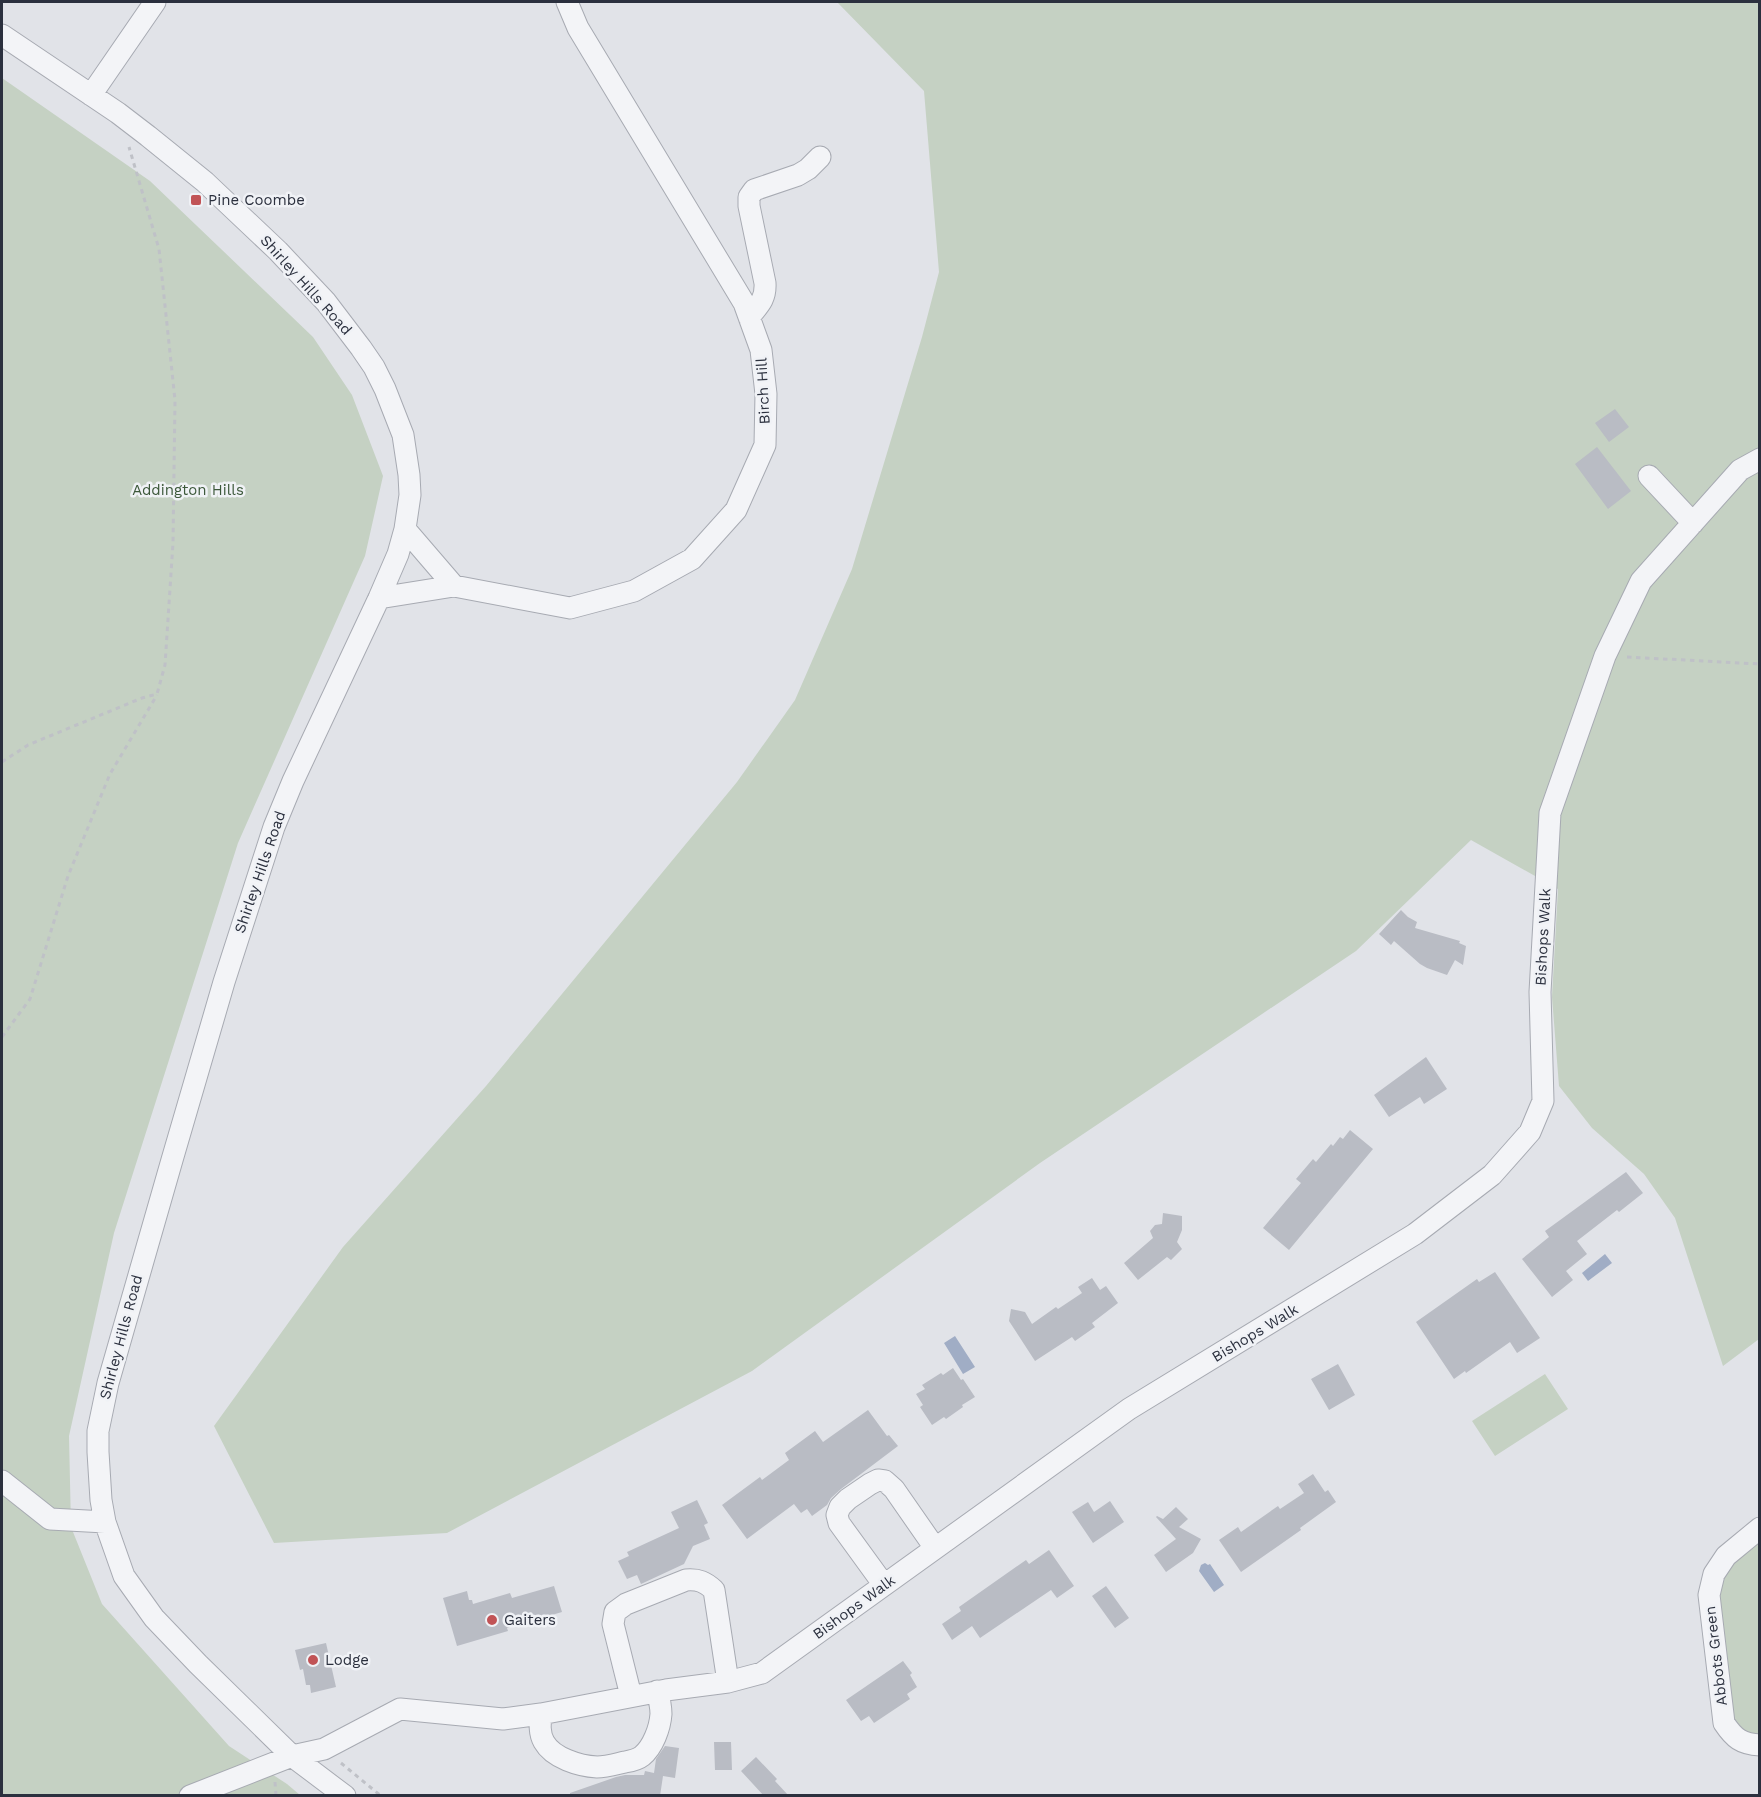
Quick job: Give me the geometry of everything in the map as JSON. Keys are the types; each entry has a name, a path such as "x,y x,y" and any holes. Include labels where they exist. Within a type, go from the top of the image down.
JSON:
{"street":[{"path":"91,95 155,2"},
{"name":"Birch Hill","path":"379,598 454,586 570,608 634,591 692,559 736,510 765,444 766,394 761,350 744,303 578,28 567,2"},
{"name":"Shirley Hills Road","path":"2,35 118,113 176,158 240,214 326,302 347,328 374,367 393,406 403,435 410,495 405,529 398,554 274,827 221,993 115,1356 102,1409 98,1452 105,1522 124,1576 154,1618 292,1756 345,1796"},
{"path":"749,317 766,293 748,206 749,196 754,190 798,175 820,157"},
{"name":"Bishops Walk","path":"190,1796 292,1756 324,1749 400,1709 503,1719 541,1714 657,1691 728,1682 762,1673 1129,1409 1415,1234 1492,1175 1530,1132 1543,1101 1540,992 1550,813 1605,656 1641,581 1740,470 1760,459"},
{"path":"1649,476 1693,523"},
{"path":"405,529 454,586"},
{"path":"884,1586 839,1522 837,1515 840,1507 848,1499 878,1480 885,1481 894,1489 935,1548"},
{"path":"2,1481 50,1519 105,1522"},
{"name":"Abbots Green","path":"1760,1528 1726,1556 1714,1574 1709,1595 1724,1724 1733,1737 1749,1745 1760,1745"},
{"path":"631,1696 613,1624 615,1612 626,1604 686,1580 696,1579 705,1582 714,1590 728,1682"},
{"path":"541,1714 541,1736 552,1752 584,1766 613,1765 636,1760 643,1756 650,1747 656,1736 661,1713 657,1691"}],"path":[{"path":"2,1037 30,999 68,876 110,774 158,694 165,665 173,543 175,400 159,249 128,142"},
{"path":"1605,656 1760,664"},
{"path":"2,762 28,745 142,698 158,694"},
{"path":"324,1749 381,1796"}],"green space":[{"path":"837,2 1759,2 1759,1339 1723,1366 1675,1218 1644,1174 1592,1128 1559,1086 1552,997 1558,889 1471,840 1356,951 1040,1163 752,1371 447,1533 274,1543 214,1426 343,1247 486,1086 737,782 795,700 852,569 922,337 939,272 924,91"},
{"name":"Addington Hills","path":"2,78 150,181 313,337 352,395 383,476 365,556 238,843 114,1233 69,1436 71,1527 102,1604 229,1746 300,1795 2,1795"},
{"path":"1545,1374 1568,1409 1495,1456 1472,1421"},
{"path":"1759,1539 1759,1736 1743,1731 1731,1719 1717,1597 1722,1577 1731,1562"}],"water":[{"path":"1605,1254 1612,1263 1588,1281 1582,1273"},
{"path":"955,1336 975,1367 963,1374 944,1343"},
{"path":"1210,1564 1224,1585 1214,1592 1199,1571 1201,1565"}],"building":[{"path":"1615,409 1629,427 1609,442 1595,423"},
{"path":"1597,447 1631,491 1608,509 1575,464"},
{"path":"1401,910 1417,922 1415,928 1460,941 1459,943 1466,946 1463,965 1455,960 1447,975 1420,964 1394,941 1391,945 1379,934"},
{"path":"1426,1057 1447,1089 1424,1104 1420,1097 1389,1117 1374,1095"},
{"path":"1350,1130 1373,1149 1289,1250 1263,1228 1301,1183 1296,1179 1313,1159 1316,1162 1331,1144 1333,1146 1340,1137 1343,1139"},
{"path":"1626,1172 1643,1193 1577,1241 1587,1254 1566,1271 1573,1280 1552,1297 1522,1259 1549,1237 1545,1231"},
{"path":"1163,1213 1182,1216 1182,1230 1177,1242 1182,1249 1171,1260 1167,1257 1138,1280 1124,1263 1153,1238 1150,1231 1155,1225 1162,1224"},
{"path":"1495,1272 1540,1338 1517,1353 1510,1342 1454,1379 1416,1322 1477,1279 1479,1282"},
{"path":"1092,1278 1100,1290 1106,1286 1118,1303 1092,1323 1095,1327 1075,1341 1072,1337 1035,1361 1009,1321 1011,1309 1025,1312 1032,1324 1056,1307 1058,1309 1082,1293 1078,1287"},
{"path":"1338,1364 1355,1395 1329,1410 1311,1379"},
{"path":"953,1368 975,1397 946,1419 944,1417 932,1425 920,1407 923,1405 916,1394 925,1389 922,1385"},
{"path":"868,1410 887,1436 889,1435 898,1446 841,1489 827,1505 812,1516 807,1509 801,1513 794,1504 747,1539 722,1505 760,1477 762,1480 789,1460 785,1453 815,1431 823,1442"},
{"path":"1313,1474 1325,1492 1328,1490 1336,1502 1241,1572 1219,1540 1238,1527 1241,1532 1278,1506 1280,1509 1304,1493 1298,1484"},
{"path":"697,1500 708,1523 704,1525 710,1539 693,1546 684,1564 641,1584 637,1575 627,1579 618,1561 629,1556 627,1552 679,1528 671,1512"},
{"path":"1110,1501 1124,1522 1093,1543 1072,1512 1088,1502 1094,1512"},
{"path":"1176,1507 1188,1519 1179,1527 1201,1539 1193,1553 1166,1572 1154,1555 1176,1539 1156,1517 1163,1519"},
{"path":"1049,1550 1074,1586 1057,1598 1051,1590 980,1638 972,1626 952,1640 942,1624 961,1611 959,1607 1026,1560 1029,1564"},
{"name":"Gaiters","path":"554,1586 562,1612 457,1646 443,1598 467,1591 469,1600 472,1600 473,1604 510,1593 512,1598"},
{"path":"1106,1586 1129,1618 1115,1628 1092,1596"},
{"name":"Lodge","path":"326,1643 336,1687 311,1693 310,1685 306,1685 303,1669 300,1670 295,1650"},
{"path":"903,1661 912,1673 910,1675 917,1687 907,1694 910,1699 874,1723 869,1716 861,1721 846,1700"},
{"path":"714,1742 731,1742 732,1770 715,1770"},
{"path":"665,1746 679,1748 675,1778 663,1776 660,1796 570,1796 570,1793 616,1777 644,1775 645,1771 654,1773 656,1759"},
{"path":"756,1757 777,1779 775,1781 789,1796 764,1796 741,1771"}],"place":[{"name":"Pine Coombe","path":"196,200"},
{"name":"Gaiters","path":"492,1620"},
{"name":"Lodge","path":"313,1660"}]}
